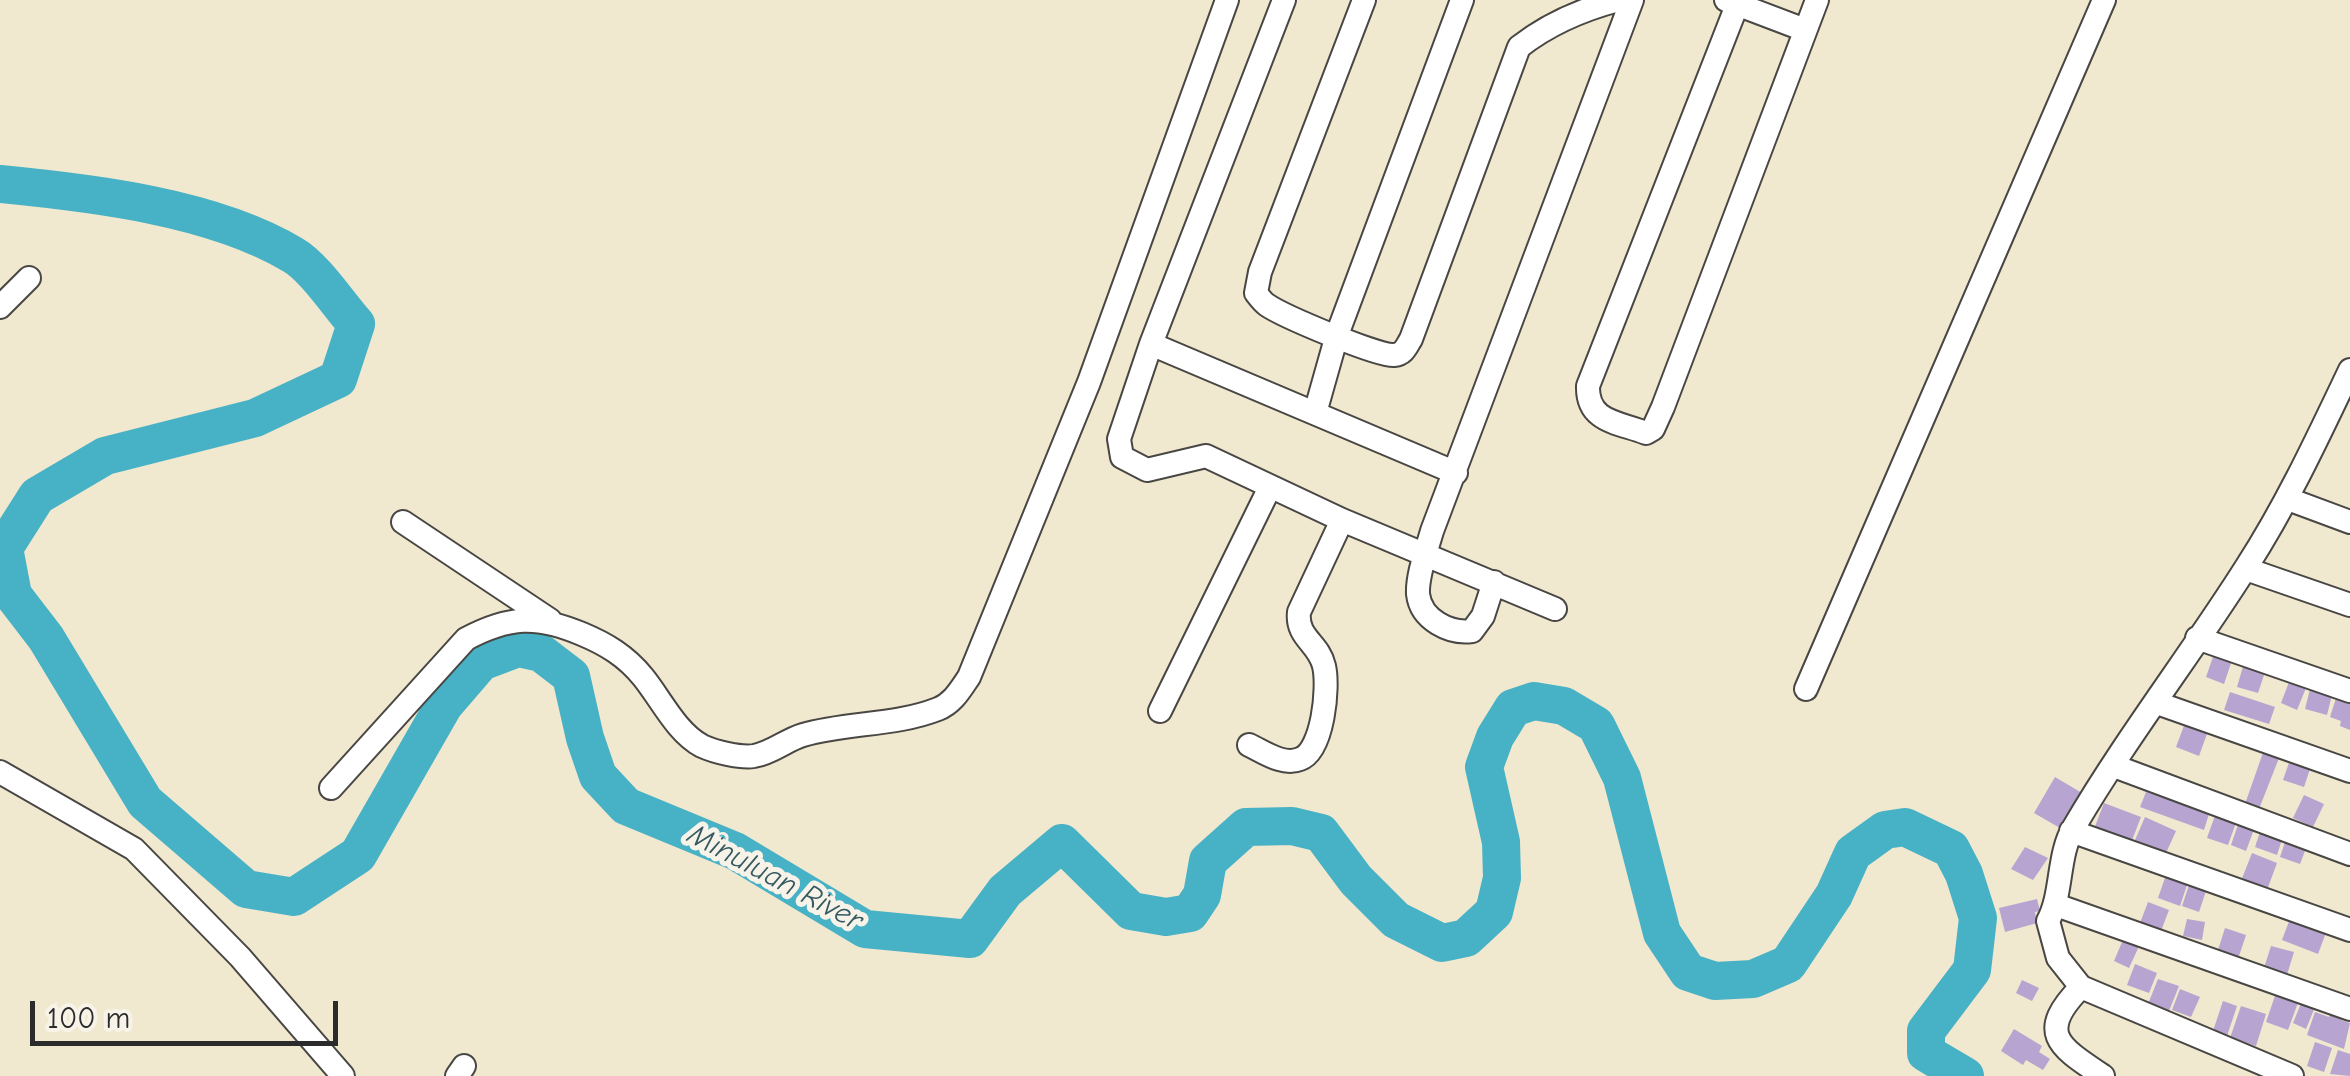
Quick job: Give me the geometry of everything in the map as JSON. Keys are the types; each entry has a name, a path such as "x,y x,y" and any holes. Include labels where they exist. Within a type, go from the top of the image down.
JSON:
{"street":[{"path":"403,522 553,622 606,644 628,660 685,732 703,746 752,756 805,734 905,718 941,708 956,697 969,677 1090,382 1226,0"},
{"path":"1284,0 1151,344 1119,440 1122,458 1148,470 1206,456 1342,520 1555,609"},
{"path":"1364,0 1256,293 1266,304 1392,355 1403,352 1411,340 1519,48 1595,6 1618,0"},
{"path":"1316,413 1337,335 1462,0"},
{"path":"1494,582 1476,627 1463,632 1452,631 1432,618 1418,594 1426,556 1632,0"},
{"path":"1805,30 1734,2 1588,386 1590,406 1596,414 1646,433 1653,429 1805,30 1816,0"},
{"path":"1806,689 2104,0"},
{"path":"0,307 28,278"},
{"path":"1151,344 1456,473"},
{"path":"2292,1076 2081,987 2052,946 2048,921 2056,905 2057,883 2071,831 2196,638 2246,569 2288,498 2350,370"},
{"path":"1160,711 1270,487"},
{"path":"2288,498 2350,522"},
{"path":"1249,745 1274,758 1299,760 1310,754 1318,735 1324,710 1324,663 1297,624 1342,520"},
{"path":"2246,569 2350,605"},
{"path":"331,788 466,639 513,620 553,622"},
{"path":"2196,638 2350,691"},
{"path":"2156,703 2350,772"},
{"path":"2114,766 2350,854"},
{"path":"0,772 134,848 240,958 343,1076"},
{"path":"2071,831 2350,930"},
{"path":"2056,905 2350,1009"},
{"path":"2081,987 2059,1010 2058,1038 2076,1058 2103,1076"}],"building":[{"path":"2215,651 2233,657 2224,684 2206,677"},
{"path":"2244,663 2266,669 2258,693 2237,687"},
{"path":"2289,682 2306,688 2297,710 2281,703"},
{"path":"2310,689 2332,695 2327,715 2305,709"},
{"path":"2230,692 2275,707 2269,724 2224,710"},
{"path":"2337,695 2350,699 2350,730 2330,717"},
{"path":"2185,723 2208,731 2199,756 2176,747"},
{"path":"2265,747 2281,753 2259,809 2245,804"},
{"path":"2291,757 2312,763 2304,787 2283,780"},
{"path":"2055,777 2082,793 2060,828 2034,813"},
{"path":"2146,792 2209,814 2204,830 2140,807"},
{"path":"2304,795 2324,804 2313,827 2293,818"},
{"path":"2104,803 2141,817 2131,843 2094,829"},
{"path":"2218,807 2237,820 2228,845 2207,838"},
{"path":"2145,817 2176,831 2166,853 2135,840"},
{"path":"2240,819 2256,824 2246,851 2231,845"},
{"path":"2262,826 2284,833 2277,855 2255,847"},
{"path":"2287,836 2308,843 2300,864 2280,857"},
{"path":"2025,847 2048,858 2033,880 2011,869"},
{"path":"2252,853 2277,863 2267,890 2241,881"},
{"path":"2166,875 2188,882 2180,906 2158,898"},
{"path":"2190,882 2207,888 2199,912 2182,906"},
{"path":"2037,899 2037,923 2005,932 1999,908"},
{"path":"2148,902 2169,910 2161,931 2140,923"},
{"path":"2291,916 2327,930 2318,954 2282,940"},
{"path":"2187,919 2205,922 2202,940 2183,936"},
{"path":"2225,928 2246,935 2238,959 2217,953"},
{"path":"2125,935 2141,942 2129,968 2114,961"},
{"path":"2271,946 2294,952 2286,978 2263,971"},
{"path":"2135,964 2157,973 2149,993 2127,985"},
{"path":"2158,979 2179,986 2169,1011 2148,1004"},
{"path":"2022,980 2039,988 2032,1001 2016,993"},
{"path":"2180,989 2200,997 2191,1017 2172,1010"},
{"path":"2276,993 2299,1000 2288,1030 2266,1022"},
{"path":"2223,1001 2237,1006 2227,1036 2213,1031"},
{"path":"2302,1001 2315,1007 2306,1029 2293,1023"},
{"path":"2241,1006 2266,1014 2256,1046 2230,1038"},
{"path":"2332,1009 2344,1013 2341,1020 2350,1023 2344,1049 2307,1035 2315,1012 2329,1017"},
{"path":"2014,1029 2042,1046 2039,1052 2050,1059 2043,1070 2026,1060 2023,1065 2001,1051"},
{"path":"2315,1042 2332,1048 2324,1072 2307,1066"},
{"path":"2338,1050 2350,1054 2350,1076 2330,1074"}],"waterway":[{"name":"Minuluan River","path":"0,184 151,205 226,225 301,261 356,324 338,379 255,418 105,456 37,496 4,548 13,595 46,638 145,802 246,889 294,897 358,855 444,705 481,662 518,648 541,653 571,676 598,776 626,806 735,851 865,929 970,939 1005,891 1062,843 1131,911 1166,917 1190,913 1202,895 1208,861 1246,827 1292,826 1321,833 1356,880 1396,920 1442,943 1466,938 1494,912 1502,878 1501,842 1484,767 1495,737 1513,708 1534,701 1564,706 1596,725 1622,778 1662,933 1688,972 1715,981 1753,979 1788,964 1834,895 1853,853 1885,830 1905,827 1951,849 1978,918 1972,970 1926,1031 1926,1053 1965,1076"}]}
